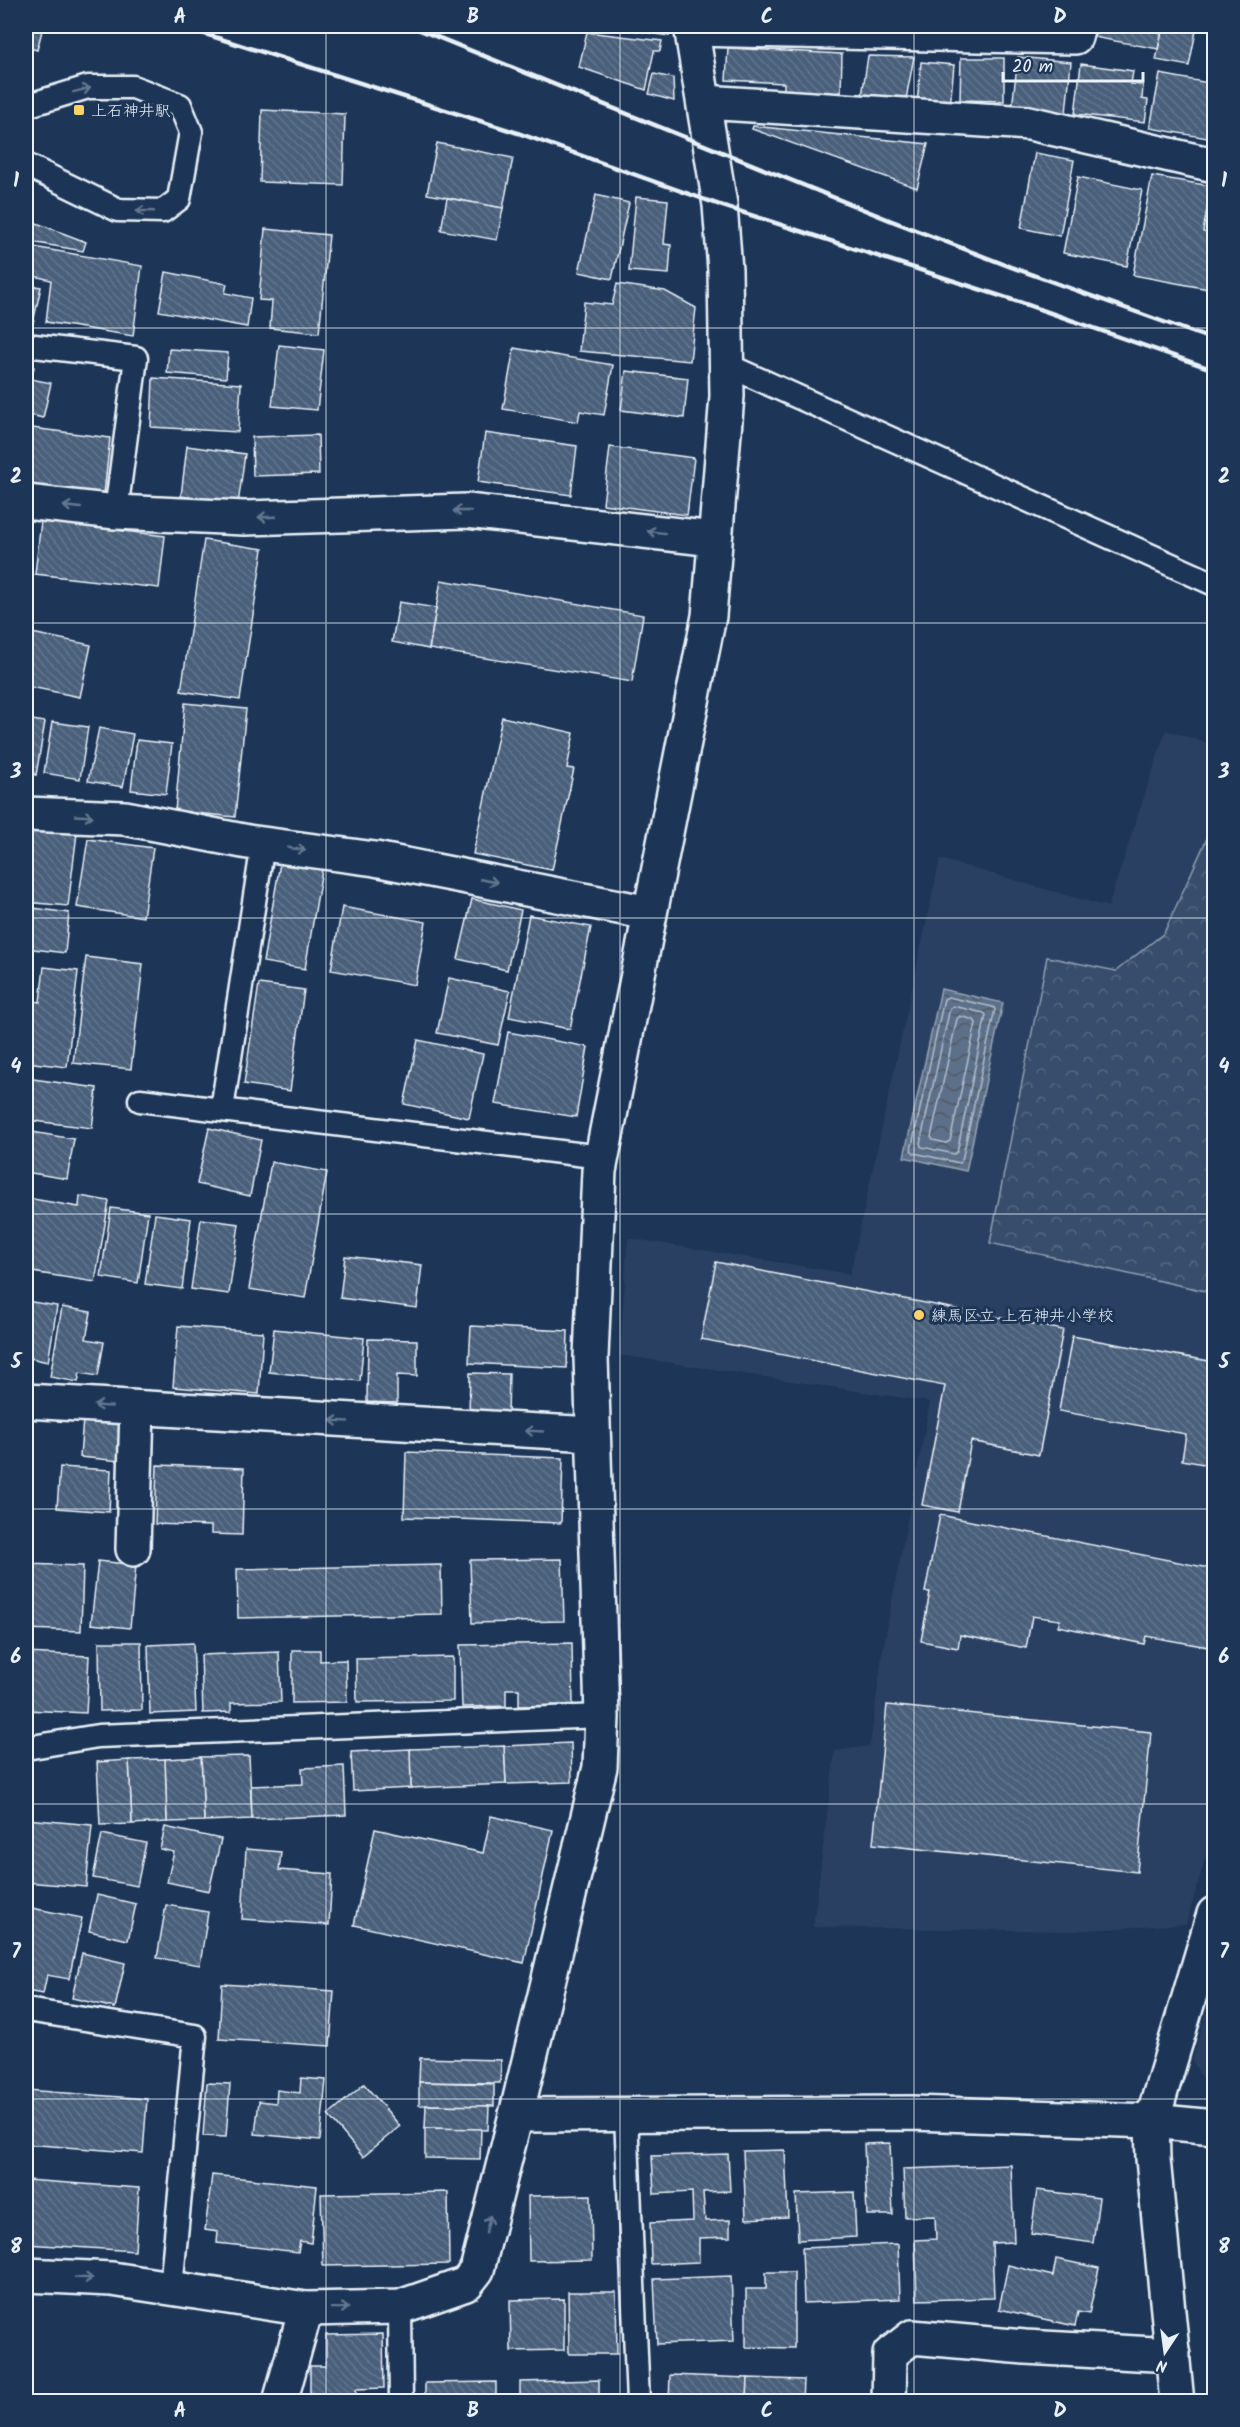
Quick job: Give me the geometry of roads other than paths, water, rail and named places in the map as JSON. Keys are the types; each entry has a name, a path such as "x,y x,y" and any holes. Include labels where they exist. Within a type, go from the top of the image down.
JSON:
{"street":[{"path":"26,2275 112,2279 306,2309 400,2307 466,2284 477,2270 600,1767 602,1716 591,1357 601,1156 709,616 727,396 725,270 720,206 692,27 1075,37 1078,26"},
{"path":"704,102 1029,123 1215,165"},
{"path":"26,502 116,512 244,518 467,511 714,539"},
{"path":"26,814 125,818 263,844 375,859 649,913"},
{"path":"26,1401 592,1434"},
{"path":"133,1549 137,1408"},
{"path":"1177,2402 1154,2170 1152,2121 1215,1914"},
{"path":"516,2115 912,2113 1152,2121 1215,2127"},
{"path":"280,2402 306,2309"},
{"path":"889,2402 890,2354 912,2337 1025,2347 1173,2355"}],"lane":[{"path":"26,106 88,87 133,87 180,105 191,132 179,199 163,211 118,210 26,165"},
{"path":"26,345 136,358 116,512"},
{"path":"727,365 1215,584"},
{"path":"222,1109 263,844"},
{"path":"140,1100 601,1156"},
{"path":"26,1748 98,1736 602,1716"},
{"path":"26,2010 195,2036 171,2288"},
{"path":"626,2115 638,2402"},
{"path":"400,2307 401,2402"}],"water":[{"path":"941,989 1003,1003 966,1171 904,1157"}],"railway":[{"path":"180,26 518,133 720,205 1022,303 1214,370"},
{"path":"410,26 892,221 1011,267 1214,340"}],"place":[{"name":"上石神井駅","path":"79,110"},
{"name":"練馬区立 上石神井小学校","path":"919,1315"}]}
